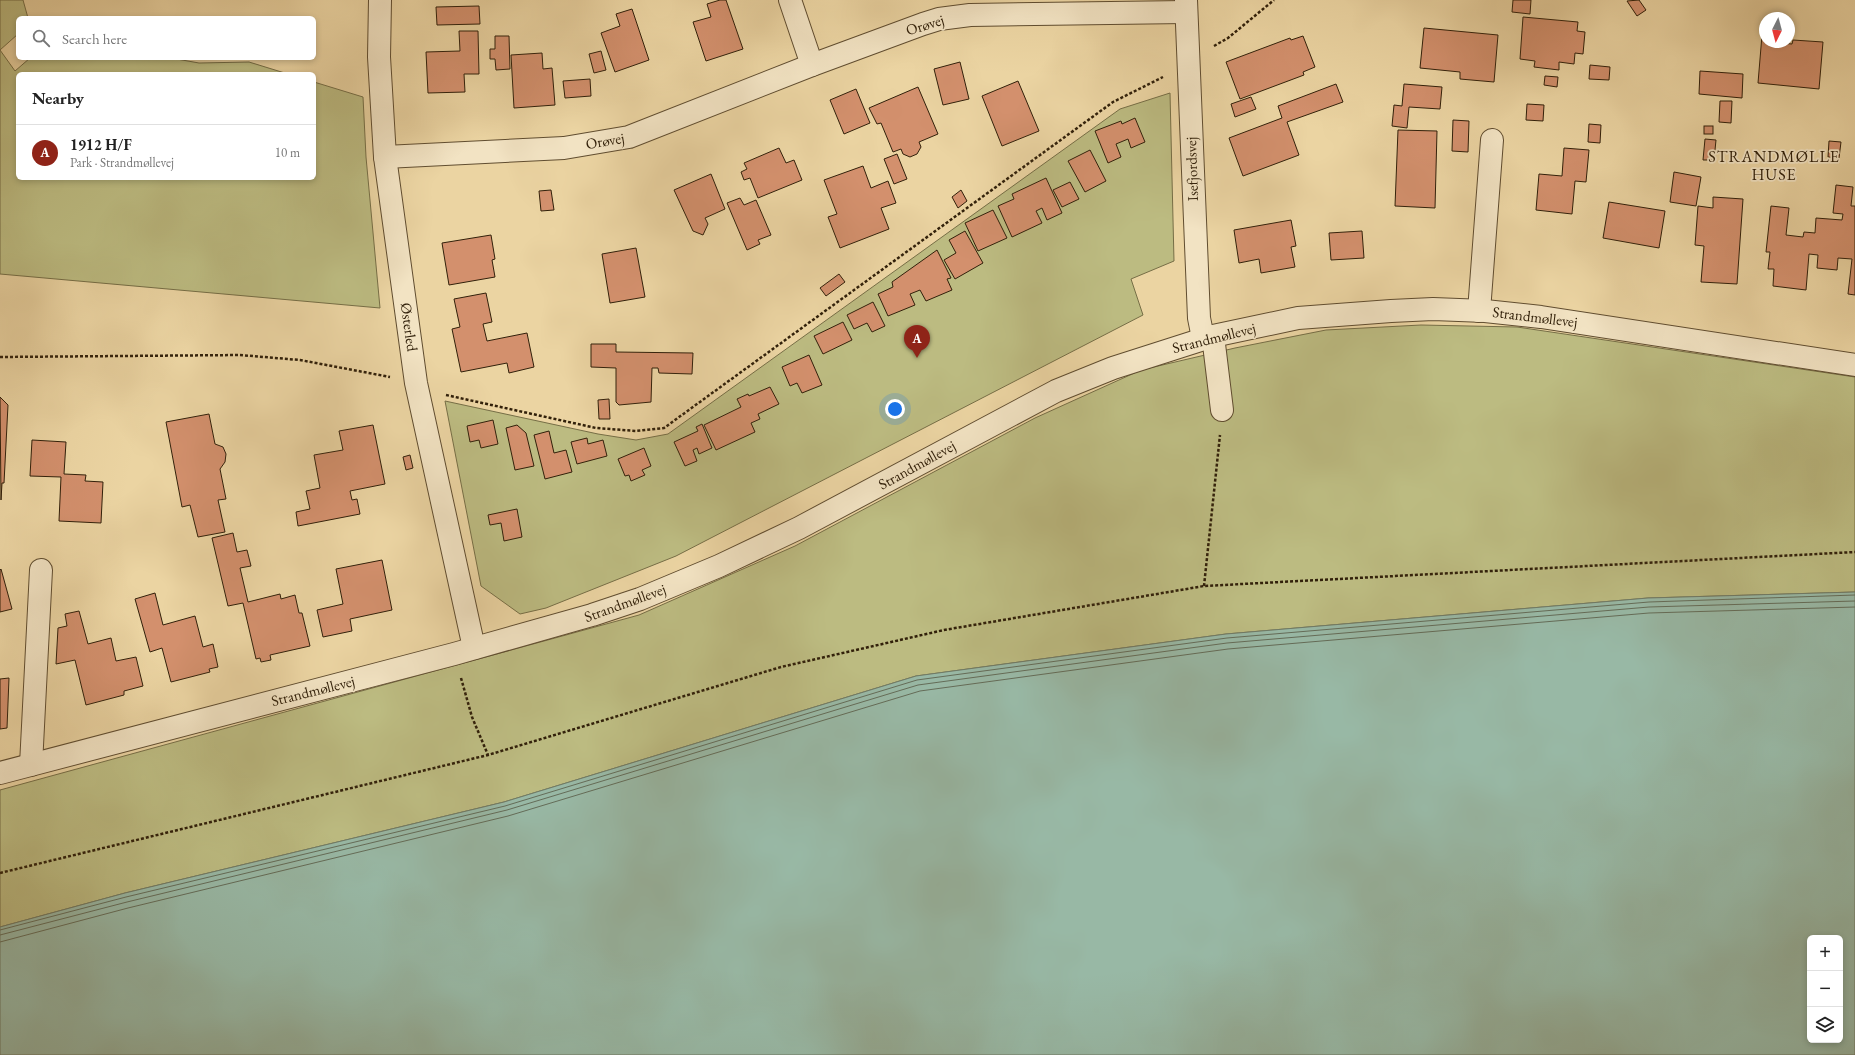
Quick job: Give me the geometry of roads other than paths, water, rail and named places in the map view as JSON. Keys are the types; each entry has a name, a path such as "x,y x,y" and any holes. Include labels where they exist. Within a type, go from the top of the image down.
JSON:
{"street":[{"name":"Østerled","path":"380,0 379,57 385,157 416,383 474,648"},
{"path":"790,0 812,65"},
{"name":"Orøvej","path":"385,157 564,148 629,137 812,65 939,18 970,15 1186,6"},
{"name":"Isefjordsvej","path":"1186,6 1198,318 1208,337 1222,410"},
{"path":"1479,311 1492,140"},
{"name":"Strandmøllevej","path":"0,773 454,654 592,615 640,598 719,566 798,528 1056,391 1113,368 1208,337 1298,318 1433,309 1479,311 1541,317 1855,365"},
{"path":"31,765 41,570"}],"water":[{"path":"1855,592 1855,1055 0,1055 0,927 125,893 504,802 916,676 1226,634 1648,598"}],"place":[{"name":"1912 H/F","path":"917,358"}],"district":[{"name":"STRANDMØLLE HUSE","path":"1774,165"}]}
